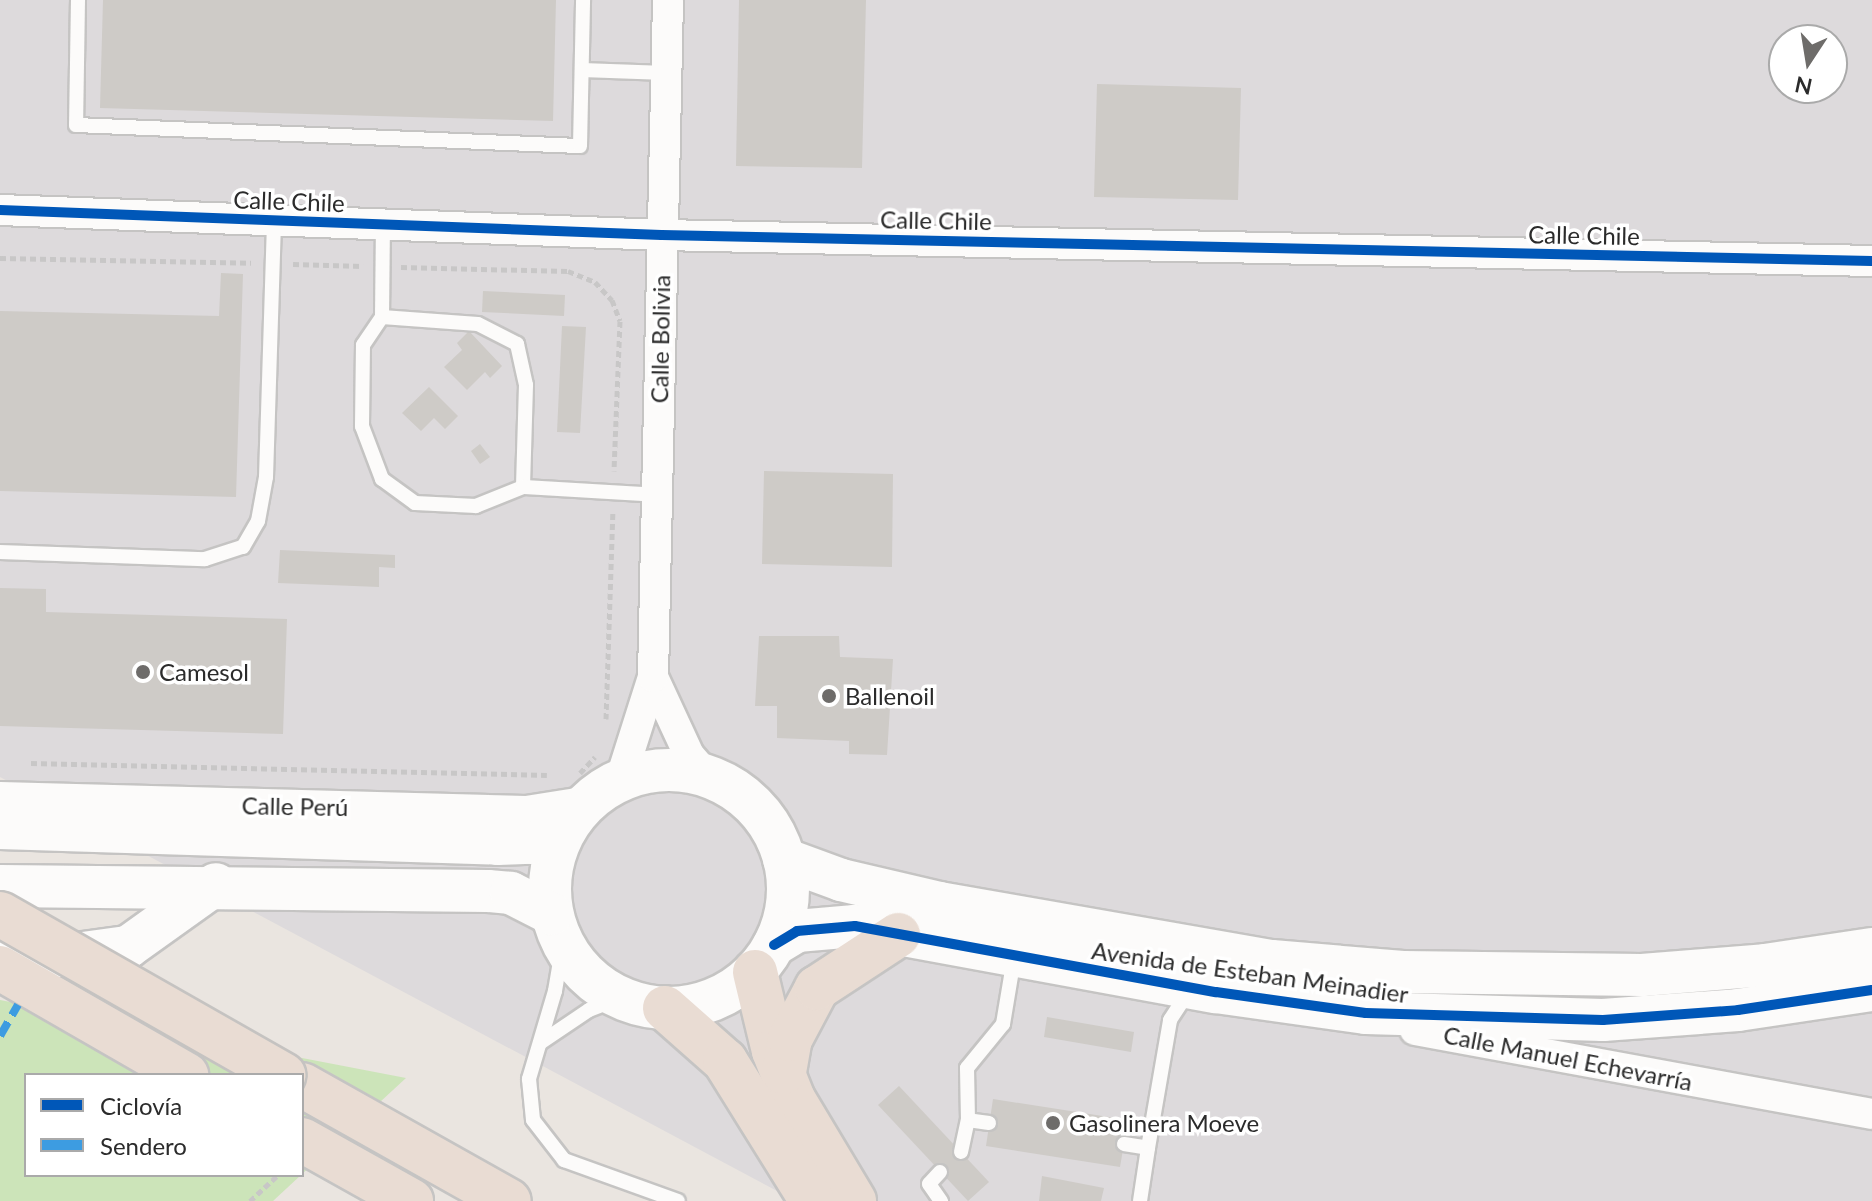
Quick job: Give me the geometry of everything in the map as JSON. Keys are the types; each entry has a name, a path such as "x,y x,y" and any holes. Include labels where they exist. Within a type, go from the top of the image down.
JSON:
{"highway":[{"path":"0,914 279,1073"},
{"path":"784,1072 790,1039 817,988 898,935"},
{"path":"765,958 784,1072 793,1099 854,1201"},
{"path":"0,968 183,1073"},
{"path":"665,1008 725,1061 812,1201"},
{"path":"304,1086 509,1201"},
{"path":"304,1141 411,1201"}],"street":[{"name":"Calle Bolivia","path":"604,791 653,677 668,0"},
{"name":"Calle Chile","path":"0,210 662,235 1872,261"},
{"name":"Calle Bolivia","path":"653,677 689,755 708,777"},
{"path":"0,886 216,884 511,893 557,929 587,976 621,998 665,1008 714,999 765,958 787,903 784,859 756,809 708,777 663,771 604,791 563,834 551,873 557,929"},
{"name":"Calle Perú","path":"0,797 526,811 604,791"},
{"name":"Calle Perú","path":"0,828 498,844 531,843 563,834"},
{"name":"Avenida de Esteban Meinadier","path":"784,859 841,880 939,903 1272,961 1403,972 1642,975 1765,965 1872,949"},
{"path":"0,951 61,956 128,947 216,884"},
{"name":"Avenida de Esteban Meinadier","path":"765,958 818,926 855,926 1014,958 1203,990 1366,1013 1603,1020 1738,1010 1872,990"},
{"name":"Calle Manuel Echevarría","path":"1203,990 1872,1114"}],"lane":[{"path":"78,0 76,125 580,146 583,0"},
{"path":"582,70 666,73"},
{"path":"0,552 205,559 243,547 258,521 266,477 274,220"},
{"path":"383,224 382,317 363,345 362,426 382,479 415,503 476,506 523,487 657,495"},
{"path":"382,317 478,324 517,344 526,385 523,487"},
{"path":"557,929 529,1100 547,1142 564,1160 678,1201"},
{"path":"961,1152 968,1120 967,1068 1003,1024 1014,958"},
{"path":"1140,1201 1170,1020 1203,990"},
{"path":"540,1043 589,1010 621,998"},
{"path":"968,1120 989,1123"},
{"path":"1124,1144 1148,1148"},
{"path":"940,1172 929,1184 941,1201"}],"path":[{"path":"250,1201 276,1177"}],"shaded area":[{"path":"0,0 1872,0 1872,1201 796,1201 0,777"}],"green space":[{"path":"0,1000 406,1078 304,1172 304,1073 24,1073 24,1177 299,1177 273,1201 0,1201"}],"building":[{"path":"103,0 556,0 553,121 100,108"},
{"path":"739,0 866,0 862,168 736,166"},
{"path":"1097,84 1241,88 1238,200 1094,197"},
{"path":"221,273 243,274 236,497 0,491 0,311 219,316"},
{"path":"483,291 565,295 564,316 482,312"},
{"path":"562,326 586,327 580,433 557,432"},
{"path":"469,331 502,366 490,378 485,372 467,390 444,367 462,350 457,343"},
{"path":"429,387 458,416 445,429 434,418 421,431 402,413"},
{"path":"480,444 490,457 480,464 471,451"},
{"path":"764,471 893,474 892,567 762,564"},
{"path":"280,550 395,555 395,568 379,567 379,587 278,583"},
{"name":"Camesol","path":"0,588 46,589 46,612 287,619 283,734 0,726"},
{"path":"759,636 839,636 840,657 893,659 887,755 849,754 849,741 777,738 777,706 755,706"},
{"path":"1047,1017 1134,1032 1131,1052 1044,1037"},
{"path":"899,1086 989,1182 968,1201 878,1105"},
{"path":"993,1099 1128,1120 1120,1167 986,1146"},
{"path":"1042,1176 1104,1188 1101,1201 1039,1201"}],"marked path":[{"path":"0,1036 18,1005"}],"cycle path":[{"path":"0,210 662,235 1872,261"},
{"path":"774,945 797,931 855,926 1216,992 1366,1013 1603,1020 1738,1010 1872,990"}],"place":[{"name":"Camesol","path":"143,672"},
{"name":"Ballenoil","path":"829,696"},
{"name":"Gasolinera Moeve","path":"1053,1123"}]}
